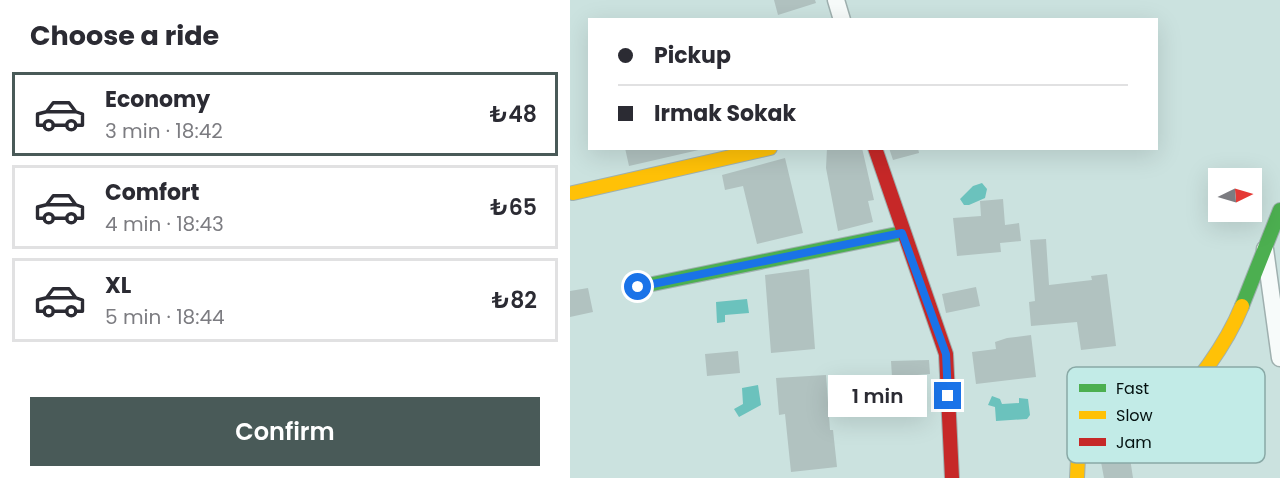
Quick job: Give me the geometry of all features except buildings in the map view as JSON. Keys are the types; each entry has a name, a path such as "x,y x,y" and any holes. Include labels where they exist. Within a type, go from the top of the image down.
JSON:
{"street":[{"path":"836,0 841,18"},
{"path":"573,194 761,150"},
{"path":"876,150 902,233 946,354 952,478"},
{"path":"1205,367 1235,324 1280,210"},
{"path":"638,287 902,233"},
{"path":"1265,249 1280,358"},
{"path":"1077,478 1078,463"}],"water":[{"path":"982,183 987,189 985,198 964,205 960,199 973,186"},
{"path":"747,299 749,313 725,315 725,322 717,323 716,302"},
{"path":"758,385 761,405 739,417 734,409 743,404 742,388"},
{"path":"992,396 1000,399 1002,404 1019,403 1019,398 1028,399 1030,415 1027,419 996,421 995,407 988,405"}],"traffic: fast":[{"path":"1242,306 1280,210"},
{"path":"638,287 902,233"}],"traffic: slow":[{"path":"573,193 761,150"},
{"path":"1208,367 1242,306"},
{"path":"1077,478 1078,463"}],"traffic: jam":[{"path":"876,150 946,354 952,478"}],"route":[{"path":"638,287 902,233 946,354 948,396"}]}
